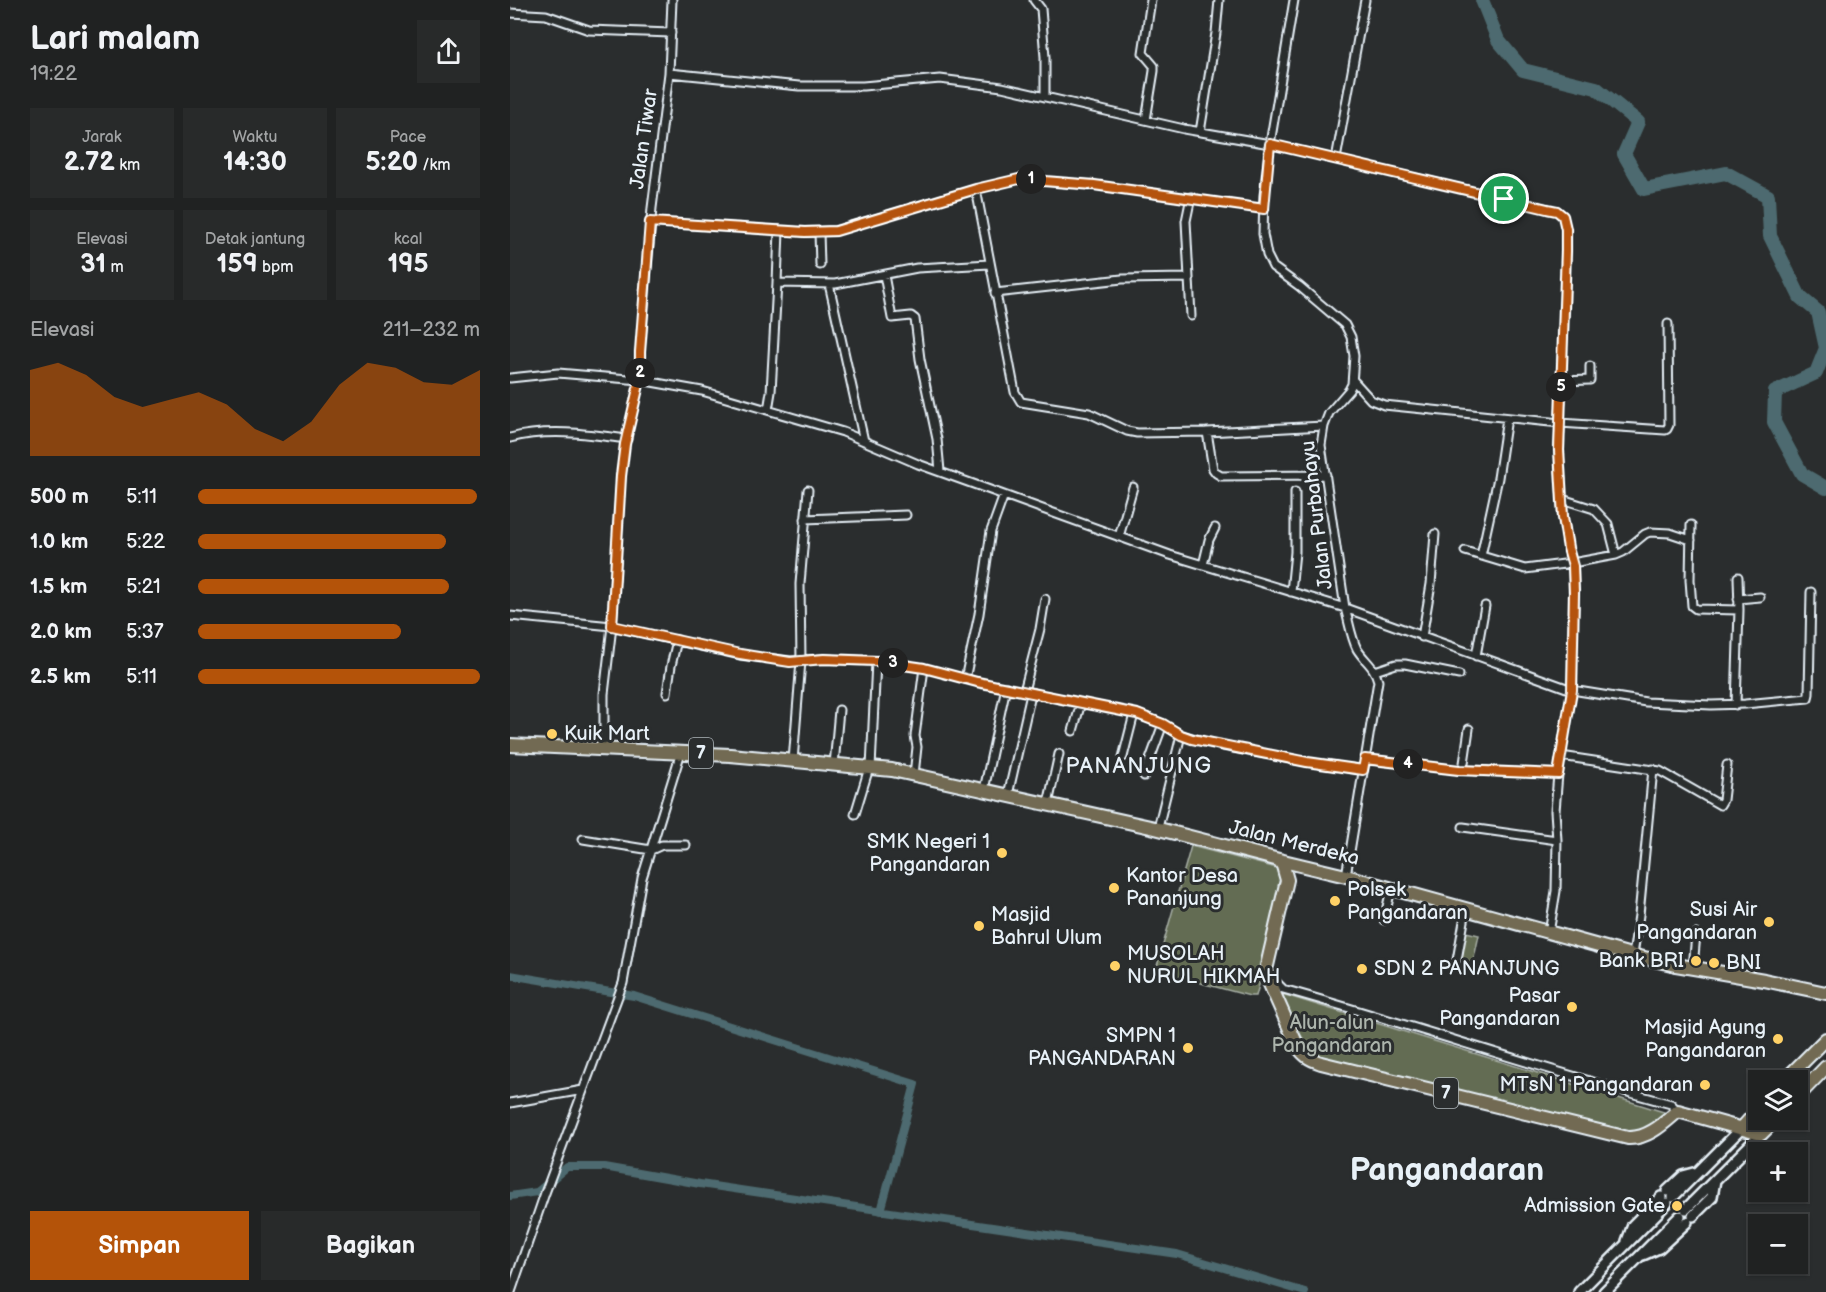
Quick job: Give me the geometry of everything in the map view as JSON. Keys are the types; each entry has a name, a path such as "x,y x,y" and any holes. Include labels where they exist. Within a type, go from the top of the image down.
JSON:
{"highway":[{"name":"7","path":"510,745 681,752 870,768"},
{"name":"Jalan Merdeka","path":"870,768 914,774 1158,828 1346,876 1633,955 1826,993"},
{"path":"1266,970 1287,880 1279,860"},
{"path":"1287,880 1298,871 1310,867"},
{"name":"7","path":"1266,970 1269,982 1302,1054 1321,1064 1628,1138 1648,1134 1678,1111"},
{"path":"1795,1070 1826,1039"},
{"path":"1808,1086 1826,1067"},
{"path":"1678,1111 1761,1134 1765,1130"},
{"path":"1742,1128 1748,1121"}],"street":[{"name":"Jalan Tiwar","path":"604,748 604,694 612,626 621,476 640,380 650,222 669,73 672,0"},
{"path":"1034,0 1041,9 1046,60 1045,97"},
{"path":"1146,120 1154,71 1154,66 1143,53 1151,0"},
{"path":"1200,132 1219,0"},
{"path":"1294,0 1270,144 1263,234 1267,255 1273,267 1345,325 1351,337 1354,356 1353,380 1371,400 1380,405 1507,418 1667,429 1670,382 1668,324"},
{"path":"1336,159 1365,0"},
{"path":"510,13 546,15 589,30 671,33"},
{"path":"669,73 799,87 863,86 940,79 1002,87 1200,132 1270,144 1336,159 1557,211 1563,216 1566,229 1566,251 1560,423 1562,499 1565,535 1572,563 1574,593 1572,690 1558,774 1555,811 1556,891 1550,933"},
{"path":"650,222 819,232 846,228 1010,180 1028,179 1191,197 1264,209"},
{"path":"976,189 1015,392 1021,402 1089,413 1132,433 1324,426"},
{"path":"1191,197 1186,221 1191,316"},
{"path":"768,410 771,392 779,230"},
{"path":"819,232 820,266"},
{"path":"777,283 829,284 920,268 990,264"},
{"path":"884,275 892,318 913,316 915,319 920,359 937,439 940,471"},
{"path":"995,293 1122,279 1189,278"},
{"path":"829,284 864,441"},
{"path":"1561,381 1590,380 1590,366"},
{"path":"510,378 558,373 640,380 702,391 843,432 918,464 1119,537 1345,608 1572,690 1646,702 1711,705 1806,699 1809,697 1811,592"},
{"name":"Jalan Purbahayu","path":"1353,380 1349,390 1329,413 1321,445 1345,608 1354,642 1363,658 1376,671"},
{"path":"1481,556 1498,478 1507,418"},
{"path":"1207,432 1213,469 1221,476 1326,475"},
{"path":"510,438 527,434 578,433 627,439"},
{"path":"1119,537 1133,487"},
{"path":"792,761 801,661 800,584 808,490"},
{"path":"1291,592 1295,552 1295,492"},
{"path":"965,679 979,614 991,531 1004,495"},
{"path":"1562,499 1594,509 1608,524 1615,552"},
{"path":"806,519 906,516"},
{"path":"1691,525 1692,606 1696,609 1739,610"},
{"path":"1203,565 1209,540 1215,528"},
{"path":"1465,552 1525,569 1572,563 1623,552 1650,532 1670,533 1691,540"},
{"path":"1422,637 1431,584 1435,534"},
{"path":"1736,705 1738,577"},
{"path":"1738,599 1760,597"},
{"path":"1008,795 1045,599"},
{"path":"1476,656 1485,606"},
{"path":"510,616 612,626 740,654 790,662 824,659 876,661 924,668 1028,693 1134,714 1163,724 1181,735 1240,750 1363,770"},
{"path":"667,693 677,640"},
{"path":"855,814 870,768 876,661"},
{"path":"1346,876 1378,681 1376,671 1396,664 1405,664 1459,675"},
{"path":"914,774 917,747 915,736 924,668"},
{"path":"984,790 1006,687"},
{"path":"1073,731 1081,703"},
{"path":"834,765 838,710"},
{"path":"1123,757 1134,714"},
{"path":"1144,776 1163,724"},
{"path":"1463,770 1469,729"},
{"path":"1158,828 1181,735"},
{"path":"511,1292 544,1193 617,1003 623,983 642,878 681,752"},
{"path":"1048,804 1059,754"},
{"path":"1561,756 1653,769 1720,805 1723,800 1727,765"},
{"path":"1365,759 1463,770 1558,774"},
{"path":"1633,955 1640,915 1653,769"},
{"path":"1463,827 1557,840"},
{"path":"583,839 651,850 662,845 686,845"},
{"path":"1384,920 1391,889"},
{"path":"1457,960 1466,910"},
{"path":"1693,968 1696,934"},
{"path":"1266,970 1276,984 1283,989 1671,1104 1678,1111"},
{"path":"510,1103 583,1090"},
{"path":"1579,1292 1626,1244 1633,1225 1667,1197 1683,1176 1699,1171 1742,1128"},
{"path":"1604,1292 1640,1256 1657,1249 1686,1216 1712,1197 1715,1180 1761,1134"}],"green space":[{"path":"1191,846 1277,868 1283,873 1268,951 1256,996 1159,972 1157,966"},
{"path":"1466,932 1479,935 1472,967 1458,963"},
{"name":"Alun-alun Pangandaran","path":"1282,994 1667,1113 1643,1131 1631,1132 1318,1056 1301,1036"}],"waterway":[{"path":"1482,0 1498,40 1523,70 1596,88 1638,122 1624,154 1644,189 1726,173 1768,196 1770,236 1800,297 1818,312 1826,348 1816,373 1775,392 1774,422 1802,474 1826,488"},
{"path":"510,975 634,996 915,1084 881,1211"},
{"path":"510,1196 537,1192 567,1167 604,1167 700,1184 1177,1254 1305,1292"}],"place":[{"name":"Kuik Mart","path":"552,734"},
{"name":"SMK Negeri 1 Pangandaran","path":"1002,853"},
{"name":"Kantor Desa Pananjung","path":"1114,888"},
{"name":"Polsek Pangandaran","path":"1335,901"},
{"name":"Susi Air Pangandaran","path":"1769,922"},
{"name":"Masjid Bahrul Ulum","path":"979,926"},
{"name":"Bank BRI","path":"1696,961"},
{"name":"BNI","path":"1714,963"},
{"name":"MUSOLAH NURUL HIKMAH","path":"1115,966"},
{"name":"SDN 2 PANANJUNG","path":"1362,969"},
{"name":"Pasar Pangandaran","path":"1572,1007"},
{"name":"Masjid Agung Pangandaran","path":"1778,1039"},
{"name":"SMPN 1 PANGANDARAN","path":"1188,1048"},
{"name":"MTsN 1 Pangandaran","path":"1705,1085"},
{"name":"Admission Gate","path":"1677,1206"}],"district":[{"name":"PANANJUNG","path":"1139,766"},
{"name":"Pangandaran","path":"1447,1170"}],"route":[{"path":"1270,144 1504,199 1557,211 1565,220 1566,229 1559,450 1563,517 1573,566 1574,593 1572,690 1558,774 1459,770 1365,759 1363,770 1307,762 1192,739 1137,714 1031,694 924,668 877,661 824,659 790,662 740,654 612,626 621,476 625,444 640,380 650,222 805,232 836,231 976,189 1019,179 1094,185 1264,209 1270,144"}]}
